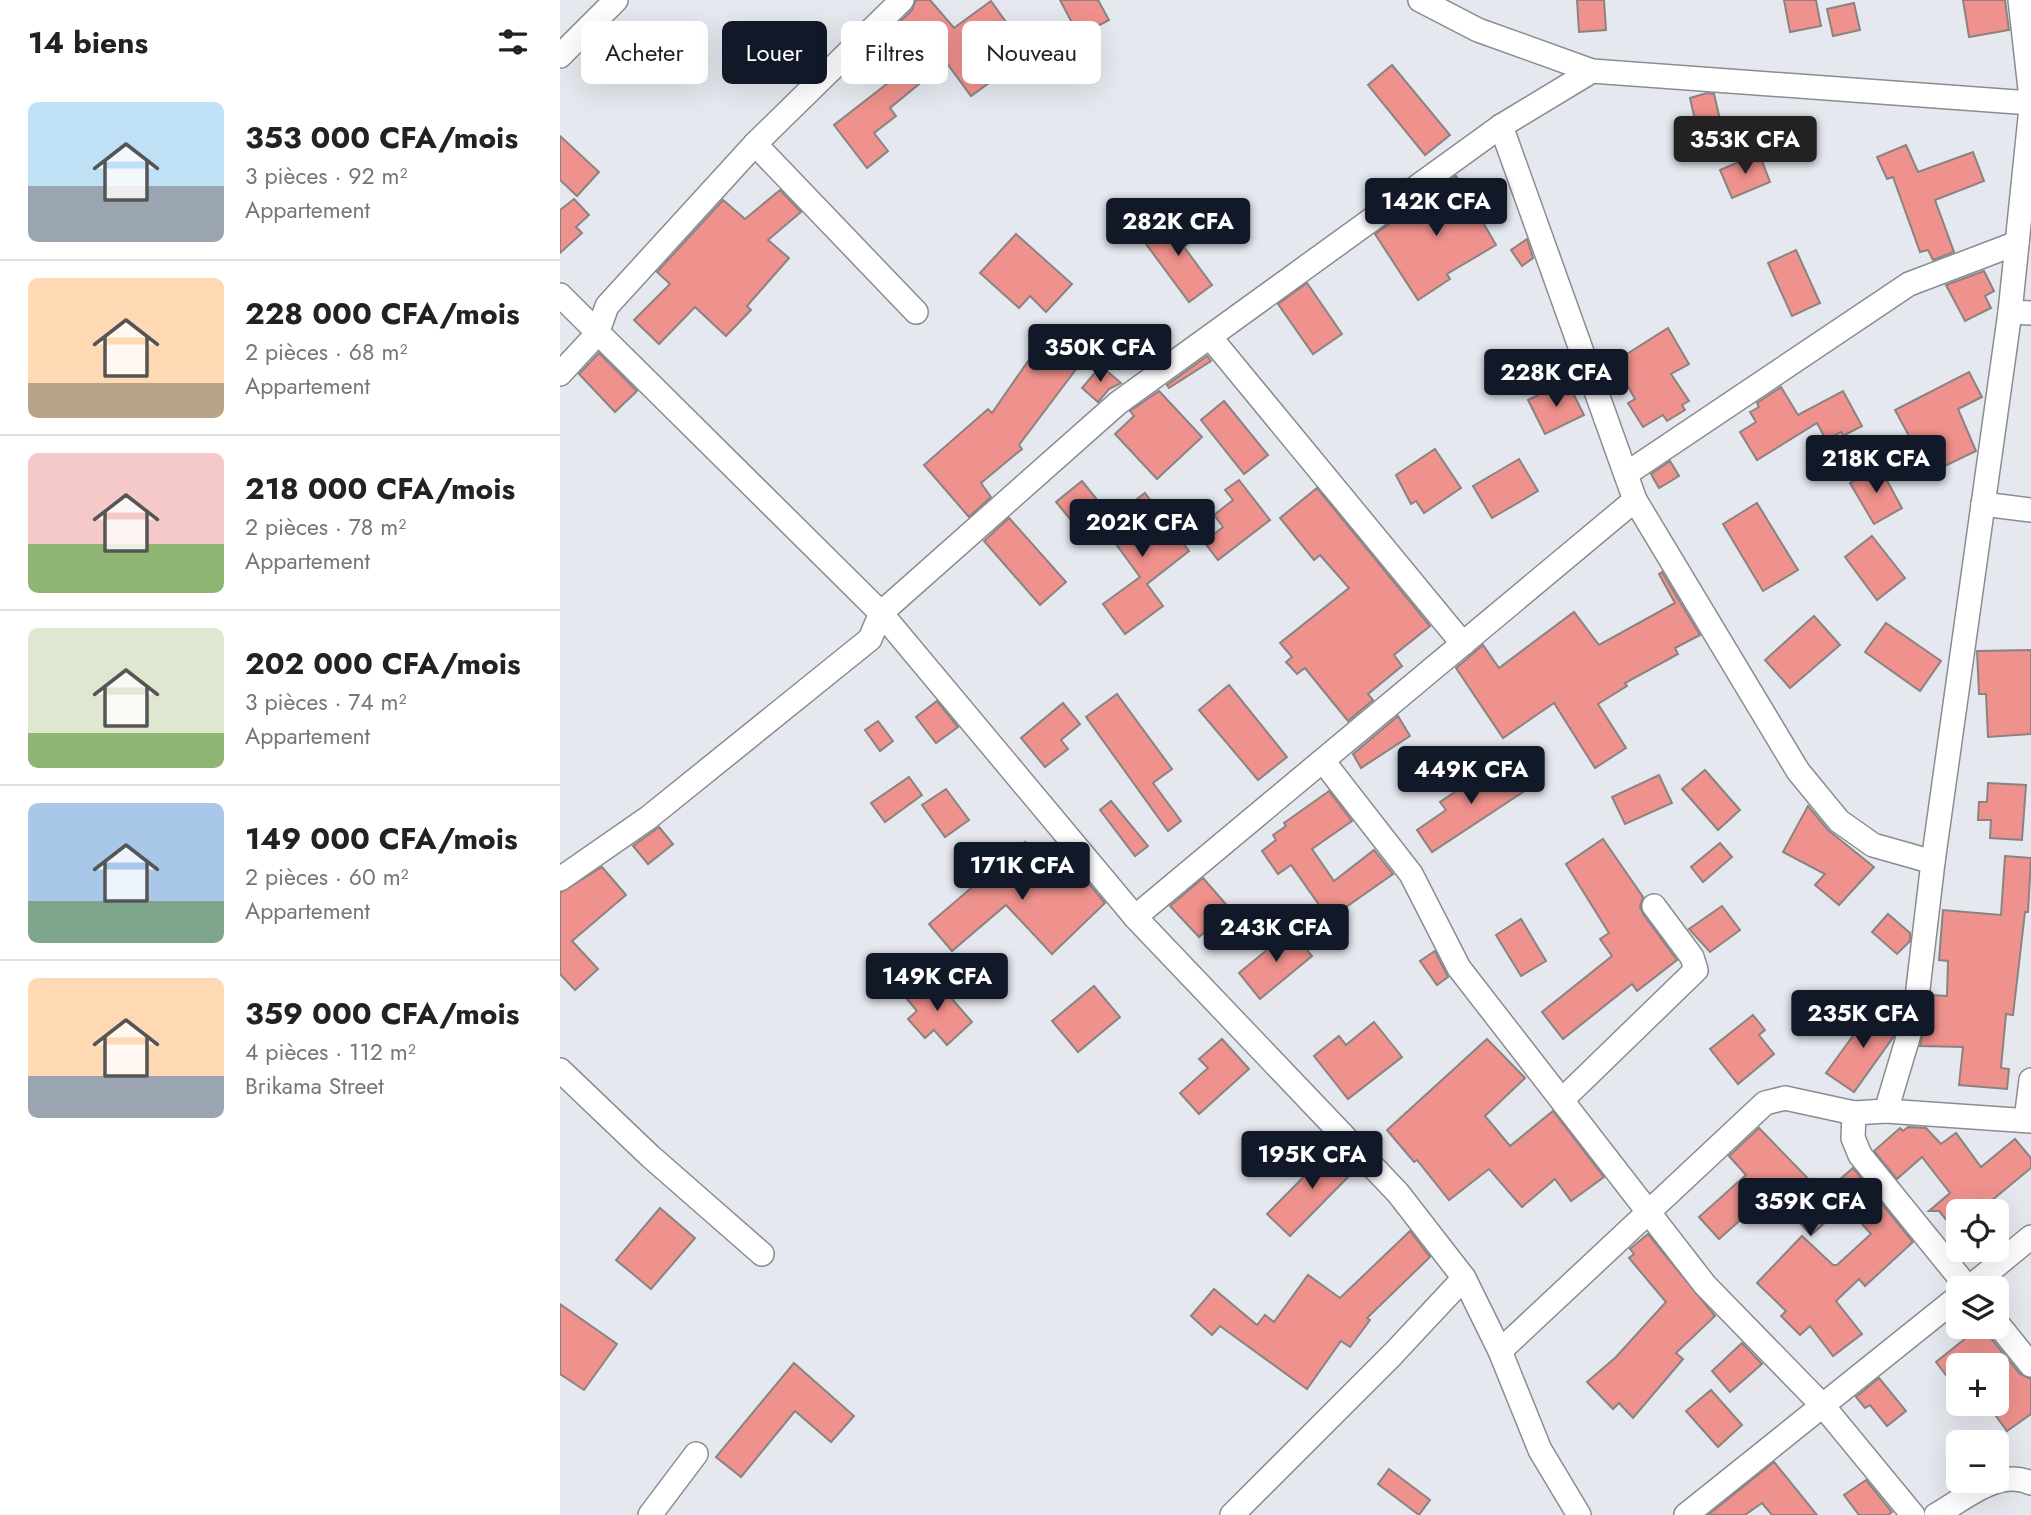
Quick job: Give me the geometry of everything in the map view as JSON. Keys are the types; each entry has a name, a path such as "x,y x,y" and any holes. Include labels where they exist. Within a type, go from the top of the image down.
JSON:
{"street":[{"path":"560,57 617,0"},
{"path":"560,374 597,334 607,306 755,144 902,0"},
{"path":"1420,0 1478,30 1592,71 2031,103"},
{"path":"1886,1111 1915,1014 1933,862 1983,504 2020,312 2017,243 2031,103 2020,0"},
{"path":"560,879 648,818 870,639 880,613 1118,403 1501,125 1592,71"},
{"path":"1501,125 1635,500 1798,771 1839,821 1873,845 1933,862"},
{"path":"755,144 916,312"},
{"path":"1626,474 1909,284 2017,243"},
{"path":"560,295 880,613 1135,917 1398,1193 1464,1278 1500,1351 1540,1450 1579,1515"},
{"path":"1210,337 1463,644"},
{"path":"1135,917 1635,500"},
{"path":"1983,504 2031,510"},
{"path":"1323,761 1411,874 1459,968 1704,1285 1824,1407 1913,1515"},
{"path":"1562,1100 1696,970 1692,957 1654,906"},
{"path":"560,1070 650,1156 762,1254"},
{"path":"1500,1351 1765,1104 1785,1098 1854,1113 1886,1111 2029,1121 2031,1080"},
{"path":"1854,1113 1853,1138 1860,1156 1958,1276"},
{"path":"1983,1276 2031,1237"},
{"path":"1232,1515 1393,1354 1464,1278"},
{"path":"1686,1515 1946,1307"},
{"path":"2009,1338 2031,1365"},
{"path":"650,1515 696,1454"},
{"path":"1936,1515 2000,1479 2021,1479 2031,1483"}],"building":[{"path":"916,0 930,0 948,21 901,21 912,10"},
{"path":"1060,0 1098,0 1109,20 1101,24 1101,21 1071,21"},
{"path":"1577,0 1604,0 1606,30 1579,32"},
{"path":"1784,0 1816,0 1821,26 1790,32"},
{"path":"1963,0 2005,0 2009,30 1969,37"},
{"path":"991,1 1005,21 964,21"},
{"path":"1854,3 1860,30 1833,36 1827,9"},
{"path":"948,21 954,28 962,22 962,84 948,65"},
{"path":"1392,65 1450,135 1425,155 1368,85"},
{"path":"887,84 919,84 890,108 896,116 874,133 888,151 867,168 834,125"},
{"path":"962,84 988,84 971,96"},
{"path":"1707,93 1714,94 1723,132 1699,138 1690,98"},
{"path":"560,136 599,172 577,196 560,180"},
{"path":"1906,145 1918,172 1973,152 1984,181 1935,200 1954,252 1933,260 1928,250 1920,252 1893,177 1887,179 1877,157"},
{"path":"1759,153 1770,182 1732,198 1720,170"},
{"path":"1456,176 1496,245 1447,274 1450,279 1418,300 1375,234"},
{"path":"780,190 801,212 768,240 789,258 747,306 751,310 726,336 695,307 659,344 634,320 670,284 657,272 723,200 745,219"},
{"path":"574,199 589,215 576,227 582,233 560,253 560,210"},
{"path":"1176,215 1194,239 1184,247 1212,285 1189,302 1143,240"},
{"path":"1016,234 1072,284 1046,312 1030,296 1019,308 980,273"},
{"path":"1527,239 1533,258 1522,266 1511,250"},
{"path":"1796,250 1820,303 1792,316 1768,263"},
{"path":"1984,271 1994,291 1985,296 1991,308 1965,321 1946,285"},
{"path":"1307,283 1342,334 1313,354 1278,304"},
{"path":"1668,328 1689,364 1671,374 1689,401 1682,405 1685,410 1667,421 1663,415 1643,427 1628,403 1635,399 1617,367 1622,364 1619,359"},
{"path":"1042,341 1077,368 1019,445 1022,449 981,483 991,497 969,517 924,465 988,409 992,413"},
{"path":"599,353 637,391 615,412 579,374"},
{"path":"1207,356 1211,361 1169,388 1167,385"},
{"path":"1101,366 1121,383 1109,389 1098,402 1082,388"},
{"path":"1969,372 1982,397 1958,409 1976,451 1924,476 1912,451 1916,449 1895,410"},
{"path":"1556,386 1559,393 1570,387 1584,415 1545,434 1528,400"},
{"path":"1781,387 1798,415 1843,391 1862,426 1843,436 1841,432 1826,440 1817,423 1757,460 1740,432 1756,422 1750,412 1759,407 1757,403"},
{"path":"1159,391 1202,437 1157,479 1115,434 1134,416 1130,411"},
{"path":"1224,401 1268,455 1244,474 1201,420"},
{"path":"1435,449 1461,488 1424,513 1416,501 1411,504 1396,475"},
{"path":"1519,459 1538,491 1492,518 1473,486"},
{"path":"1670,461 1679,476 1659,488 1651,474"},
{"path":"1879,466 1902,508 1874,524 1850,483"},
{"path":"1239,480 1270,520 1218,560 1204,542 1223,527 1214,515 1233,500 1225,490"},
{"path":"1082,481 1111,517 1085,537 1056,502"},
{"path":"1317,488 1430,626 1394,655 1402,666 1368,694 1373,700 1348,721 1305,668 1297,674 1286,662 1292,657 1280,643 1349,588 1320,555 1314,560 1280,518"},
{"path":"1145,493 1189,551 1147,584 1163,606 1125,634 1103,604 1140,577 1102,525"},
{"path":"1757,503 1798,570 1763,591 1723,524"},
{"path":"1009,518 1066,582 1040,605 984,541"},
{"path":"1872,536 1905,578 1877,600 1845,557"},
{"path":"1662,572 1700,635 1675,648 1678,654 1625,683 1627,686 1598,704 1626,748 1595,768 1554,703 1503,738 1456,668 1483,645 1499,668 1574,612 1599,645 1675,603 1659,574"},
{"path":"1814,616 1840,645 1790,688 1765,660"},
{"path":"1886,623 1941,661 1920,691 1865,652"},
{"path":"2031,650 2031,734 1988,737 1986,694 1979,694 1977,651"},
{"path":"1229,685 1287,757 1258,780 1199,710"},
{"path":"1117,694 1172,769 1153,783 1181,821 1168,831 1086,717"},
{"path":"937,701 958,727 936,743 916,717"},
{"path":"1063,703 1080,724 1061,740 1068,749 1045,767 1021,738"},
{"path":"1398,716 1410,736 1361,768 1353,754"},
{"path":"878,721 893,741 880,751 865,730"},
{"path":"1501,761 1523,792 1432,852 1417,830 1446,810 1440,802"},
{"path":"1705,770 1740,810 1718,830 1682,789"},
{"path":"1659,775 1672,803 1625,824 1612,797"},
{"path":"909,777 922,795 885,822 871,803"},
{"path":"1988,783 2026,785 2022,840 1990,838 1991,820 1978,820 1979,802 1987,802"},
{"path":"946,789 969,820 945,837 922,805"},
{"path":"1329,791 1352,821 1312,849 1334,881 1374,850 1393,874 1329,919 1291,865 1278,874 1262,851 1276,840 1273,835 1286,826 1284,823"},
{"path":"1111,801 1148,846 1135,856 1100,810"},
{"path":"1808,806 1828,830 1874,867 1839,905 1815,885 1825,874 1783,852"},
{"path":"659,827 673,844 648,864 633,846"},
{"path":"1603,839 1643,897 1640,907 1643,914 1677,960 1637,991 1632,984 1563,1039 1542,1012 1612,956 1600,939 1609,933 1566,864"},
{"path":"1025,842 1064,887 1080,873 1105,903 1052,954 1006,905 952,951 929,924"},
{"path":"1720,843 1732,857 1703,882 1691,867"},
{"path":"2005,856 2031,858 2028,912 2025,912 2013,1015 2006,1014 2001,1068 2009,1069 2007,1089 1959,1085 1963,1047 1920,1046 1931,995 1947,996 1948,961 1939,960 1943,910 2001,915"},
{"path":"602,867 626,895 572,941 598,969 575,990 560,974 560,893"},
{"path":"1203,878 1230,909 1199,937 1170,906"},
{"path":"1722,906 1740,930 1710,952 1689,929"},
{"path":"1888,914 1910,933 1910,941 1897,954 1872,932"},
{"path":"1521,919 1546,961 1521,976 1496,935"},
{"path":"1291,930 1312,956 1260,999 1239,973"},
{"path":"1435,951 1448,977 1437,985 1420,961"},
{"path":"933,977 972,1022 947,1045 934,1030 925,1038 908,1019 917,1011 907,999"},
{"path":"1094,986 1120,1017 1078,1052 1052,1021"},
{"path":"1874,1007 1897,1024 1894,1036 1854,1092 1826,1073"},
{"path":"1753,1015 1765,1030 1759,1035 1774,1054 1738,1084 1710,1049"},
{"path":"1374,1022 1402,1057 1348,1099 1314,1056 1339,1036 1346,1045"},
{"path":"1222,1039 1249,1069 1199,1114 1180,1093 1208,1068 1199,1059"},
{"path":"1487,1039 1525,1078 1485,1116 1510,1146 1553,1111 1604,1177 1571,1201 1555,1179 1522,1207 1489,1169 1449,1200 1417,1160 1414,1162 1387,1130"},
{"path":"1908,1127 1926,1128 1941,1144 1956,1133 1981,1167 2015,1139 2031,1158 2031,1168 1994,1199 1946,1199 1946,1219 1939,1211 1929,1211 1950,1193 1922,1157 1897,1179 1874,1151 1900,1128 1903,1131"},
{"path":"1759,1128 1823,1194 1853,1168 1913,1242 1865,1286 1859,1279 1836,1301 1862,1334 1833,1356 1810,1326 1800,1335 1781,1316 1786,1311 1757,1283 1802,1236 1833,1265 1837,1265 1871,1234 1845,1205 1811,1235 1774,1195 1769,1200 1766,1197 1719,1239 1699,1217 1746,1175 1729,1156"},
{"path":"1334,1146 1356,1169 1290,1236 1267,1214"},
{"path":"660,1208 695,1238 651,1289 616,1260"},
{"path":"1410,1231 1430,1257 1367,1318 1370,1320 1350,1347 1341,1341 1307,1389 1220,1326 1212,1335 1191,1316 1214,1289 1257,1325 1265,1315 1274,1322 1308,1275 1340,1298"},
{"path":"1648,1234 1715,1316 1676,1353 1683,1359 1633,1418 1619,1403 1613,1409 1587,1382 1616,1357 1666,1302 1629,1258 1634,1254 1630,1249"},
{"path":"560,1304 617,1344 584,1390 560,1374"},
{"path":"1965,1339 1992,1339 2003,1353 1947,1353"},
{"path":"1742,1343 1762,1364 1730,1392 1712,1371"},
{"path":"1946,1354 1946,1375 1936,1362"},
{"path":"2009,1360 2020,1374 2031,1379 2031,1414 2006,1430 1996,1416 2009,1416"},
{"path":"794,1363 854,1416 831,1442 795,1411 741,1477 716,1457"},
{"path":"1879,1378 1906,1411 1887,1426 1870,1405 1865,1408 1856,1397"},
{"path":"1711,1390 1742,1425 1718,1447 1686,1411"},
{"path":"1774,1462 1817,1515 1772,1515 1762,1503 1745,1515 1708,1515"},
{"path":"1389,1469 1430,1500 1419,1515 1378,1484"},
{"path":"1866,1480 1892,1512 1888,1515 1859,1515 1844,1495"}]}
